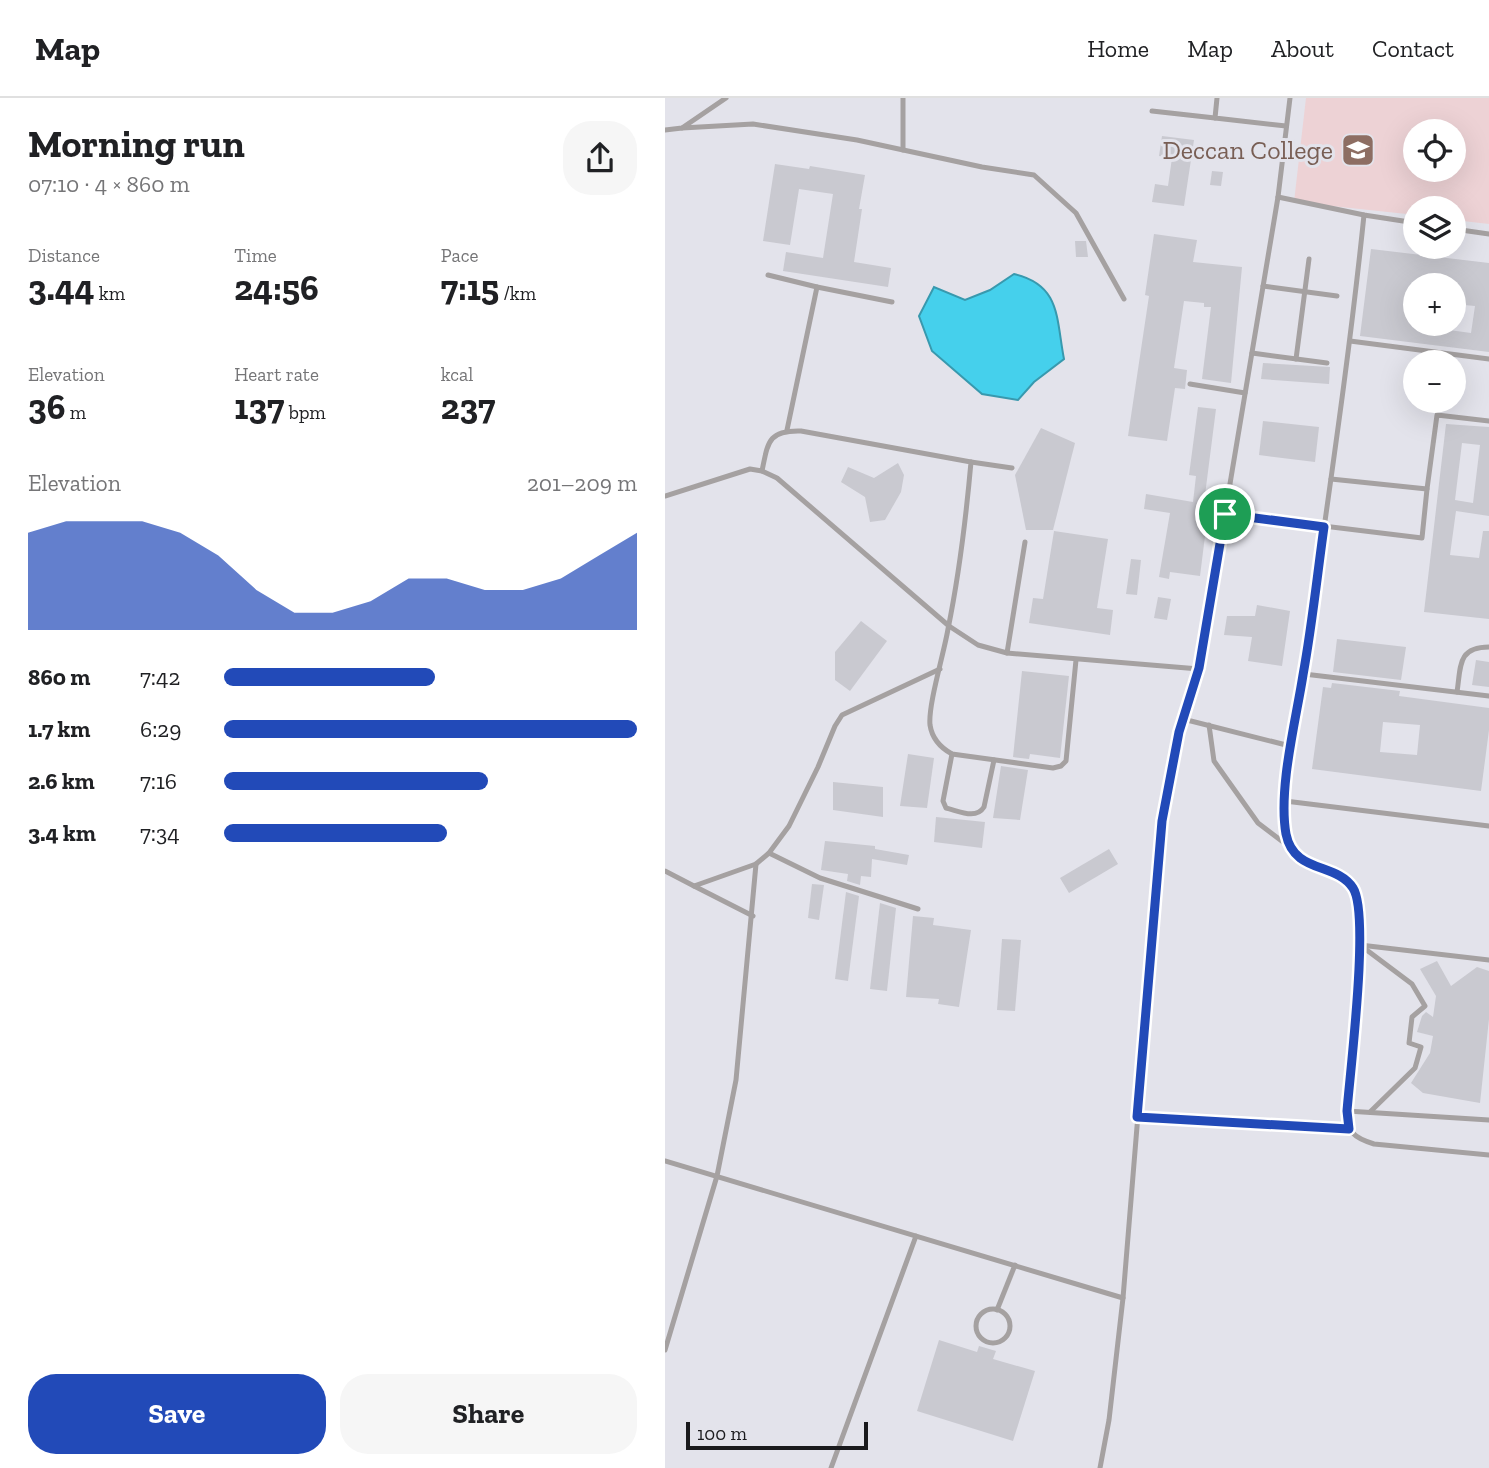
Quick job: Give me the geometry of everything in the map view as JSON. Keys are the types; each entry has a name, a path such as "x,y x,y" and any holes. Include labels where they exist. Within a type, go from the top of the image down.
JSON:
{"lane":[{"path":"682,128 726,98"},
{"path":"903,98 903,150"},
{"path":"1216,118 1217,98"},
{"path":"1100,1468 1109,1419 1123,1298 1162,821 1184,719 1199,668 1278,197 1290,98"},
{"path":"1152,111 1286,126"},
{"path":"665,130 753,124 857,140 1034,176 1076,213 1124,299"},
{"path":"1278,197 1403,221"},
{"path":"1291,848 1286,834 1285,801 1290,746 1304,674 1350,341 1364,215"},
{"path":"1466,231 1489,234"},
{"path":"1296,359 1308,259"},
{"path":"768,275 892,302"},
{"path":"1263,286 1337,296"},
{"path":"787,430 817,287"},
{"path":"1350,341 1489,359"},
{"path":"1252,353 1327,363"},
{"path":"1190,384 1245,393"},
{"path":"1225,514 1422,538 1437,415 1489,421"},
{"path":"762,471 768,442 776,434 787,430 1012,468"},
{"path":"971,462 949,626 930,726 933,736 939,745 952,754 1053,768 1061,766 1066,761 1076,660"},
{"path":"665,496 750,469 762,471 777,478 949,626 978,645 1007,653 1199,668"},
{"path":"1331,479 1427,489"},
{"path":"1007,653 1025,542"},
{"path":"1457,692 1462,660 1467,652 1477,647 1489,647"},
{"path":"694,886 757,864 768,853 789,826 842,715 940,669"},
{"path":"1304,674 1489,696"},
{"path":"1184,719 1290,746"},
{"path":"1209,725 1214,761 1258,823 1291,848 1304,862 1341,878 1352,886 1357,896 1360,945 1347,1111 1349,1129 1359,1139 1374,1144 1489,1155"},
{"path":"952,754 943,801 946,808 974,815 980,813 984,807 994,760"},
{"path":"1285,801 1489,826"},
{"path":"768,853 820,878 918,909"},
{"path":"665,1350 717,1176 736,1080 757,864"},
{"path":"665,872 753,916"},
{"path":"1360,945 1489,960"},
{"path":"1360,945 1412,984 1425,1006 1412,1017 1409,1042 1421,1047 1415,1068 1370,1112"},
{"path":"1347,1111 1489,1120"},
{"path":"1137,1117 1349,1129"},
{"path":"665,1161 1123,1298"},
{"path":"831,1468 916,1236"},
{"path":"997,1310 1015,1265"},
{"path":"997,1310 1009,1320 1009,1331 1007,1336 998,1342 987,1342 978,1335 978,1319 986,1311 997,1310"}],"shaded area":[{"name":"Deccan College","path":"1306,98 1489,98 1489,224 1466,221 1466,196 1403,196 1403,214 1294,202"}],"water":[{"path":"1014,274 1041,286 1054,305 1064,359 1034,382 1018,400 982,394 932,351 919,316 934,287 965,300 990,290"}],"building":[{"path":"1162,136 1194,140 1184,206 1152,202 1155,184 1168,186 1172,158 1159,156"},
{"path":"775,164 809,169 810,166 865,175 854,262 891,268 888,287 783,271 786,252 823,258 833,194 799,189 790,245 763,241"},
{"path":"1212,171 1223,172 1221,186 1210,185"},
{"path":"1154,234 1197,240 1193,262 1242,267 1231,383 1202,379 1211,307 1204,307 1204,303 1184,301 1174,368 1187,370 1185,389 1175,388 1167,441 1128,436 1149,296 1145,295"},
{"path":"1075,241 1086,241 1088,257 1076,257"},
{"path":"1371,249 1403,253 1403,259 1455,259 1489,263 1489,352 1360,336"},
{"path":"1263,363 1330,367 1329,384 1261,379"},
{"path":"1198,407 1216,409 1205,495 1210,496 1200,576 1170,572 1169,579 1159,577 1170,513 1144,509 1146,494 1193,502 1196,476 1189,475"},
{"path":"1263,421 1319,427 1315,462 1259,455"},
{"path":"1446,424 1489,427 1489,516 1456,511 1450,555 1479,558 1483,531 1489,531 1489,619 1424,612","holes":["1462,443 1480,445 1473,503 1455,500"]},
{"path":"1041,428 1075,443 1053,530 1026,530 1015,475"},
{"path":"898,463 904,475 901,492 885,520 870,522 865,497 841,482 848,467 874,478"},
{"path":"1054,531 1108,539 1097,608 1113,610 1110,635 1029,623 1033,598 1043,599"},
{"path":"1131,559 1141,560 1137,595 1126,594"},
{"path":"1158,597 1171,599 1167,620 1154,618"},
{"path":"1257,605 1290,611 1282,666 1248,661 1252,637 1224,635 1227,616 1255,616"},
{"path":"861,621 887,641 850,691 835,680 835,652"},
{"path":"1337,639 1406,647 1401,680 1333,672"},
{"path":"1476,660 1489,662 1489,687 1472,685"},
{"path":"1022,671 1069,676 1060,758 1030,754 1029,759 1013,757"},
{"path":"1332,683 1400,691 1399,696 1489,708 1489,730 1481,791 1312,769 1323,687 1331,688","holes":["1383,722 1420,725 1417,755 1380,752"]},
{"path":"908,754 934,758 927,808 900,806"},
{"path":"1001,766 1028,770 1020,820 993,818"},
{"path":"833,782 883,787 883,817 833,810"},
{"path":"936,817 985,822 982,848 934,842"},
{"path":"825,841 875,846 875,849 909,855 907,865 872,859 871,877 861,876 860,885 847,881 848,874 821,870"},
{"path":"1109,849 1118,864 1069,893 1060,878"},
{"path":"812,884 824,885 819,920 808,918"},
{"path":"846,892 859,896 848,981 835,979"},
{"path":"880,903 896,908 887,991 870,989"},
{"path":"913,916 934,918 933,925 971,930 959,1007 938,1004 939,999 906,997"},
{"path":"1002,939 1021,940 1015,1011 997,1010"},
{"path":"1437,961 1451,986 1477,967 1489,971 1489,1019 1480,1103 1423,1093 1411,1083 1430,1053 1433,1036 1417,1032 1426,1012 1433,1017 1436,996 1420,969"},
{"path":"939,1340 977,1352 979,1346 996,1351 993,1359 1035,1371 1013,1441 917,1411"}],"place":[{"name":"Deccan College","path":"1358,150"}],"route":[{"path":"1225,514 1324,527 1304,674 1290,746 1285,801 1286,834 1291,848 1304,862 1341,878 1352,886 1357,896 1360,945 1347,1111 1349,1129 1137,1117 1162,821 1179,732 1199,668 1225,514"}]}
